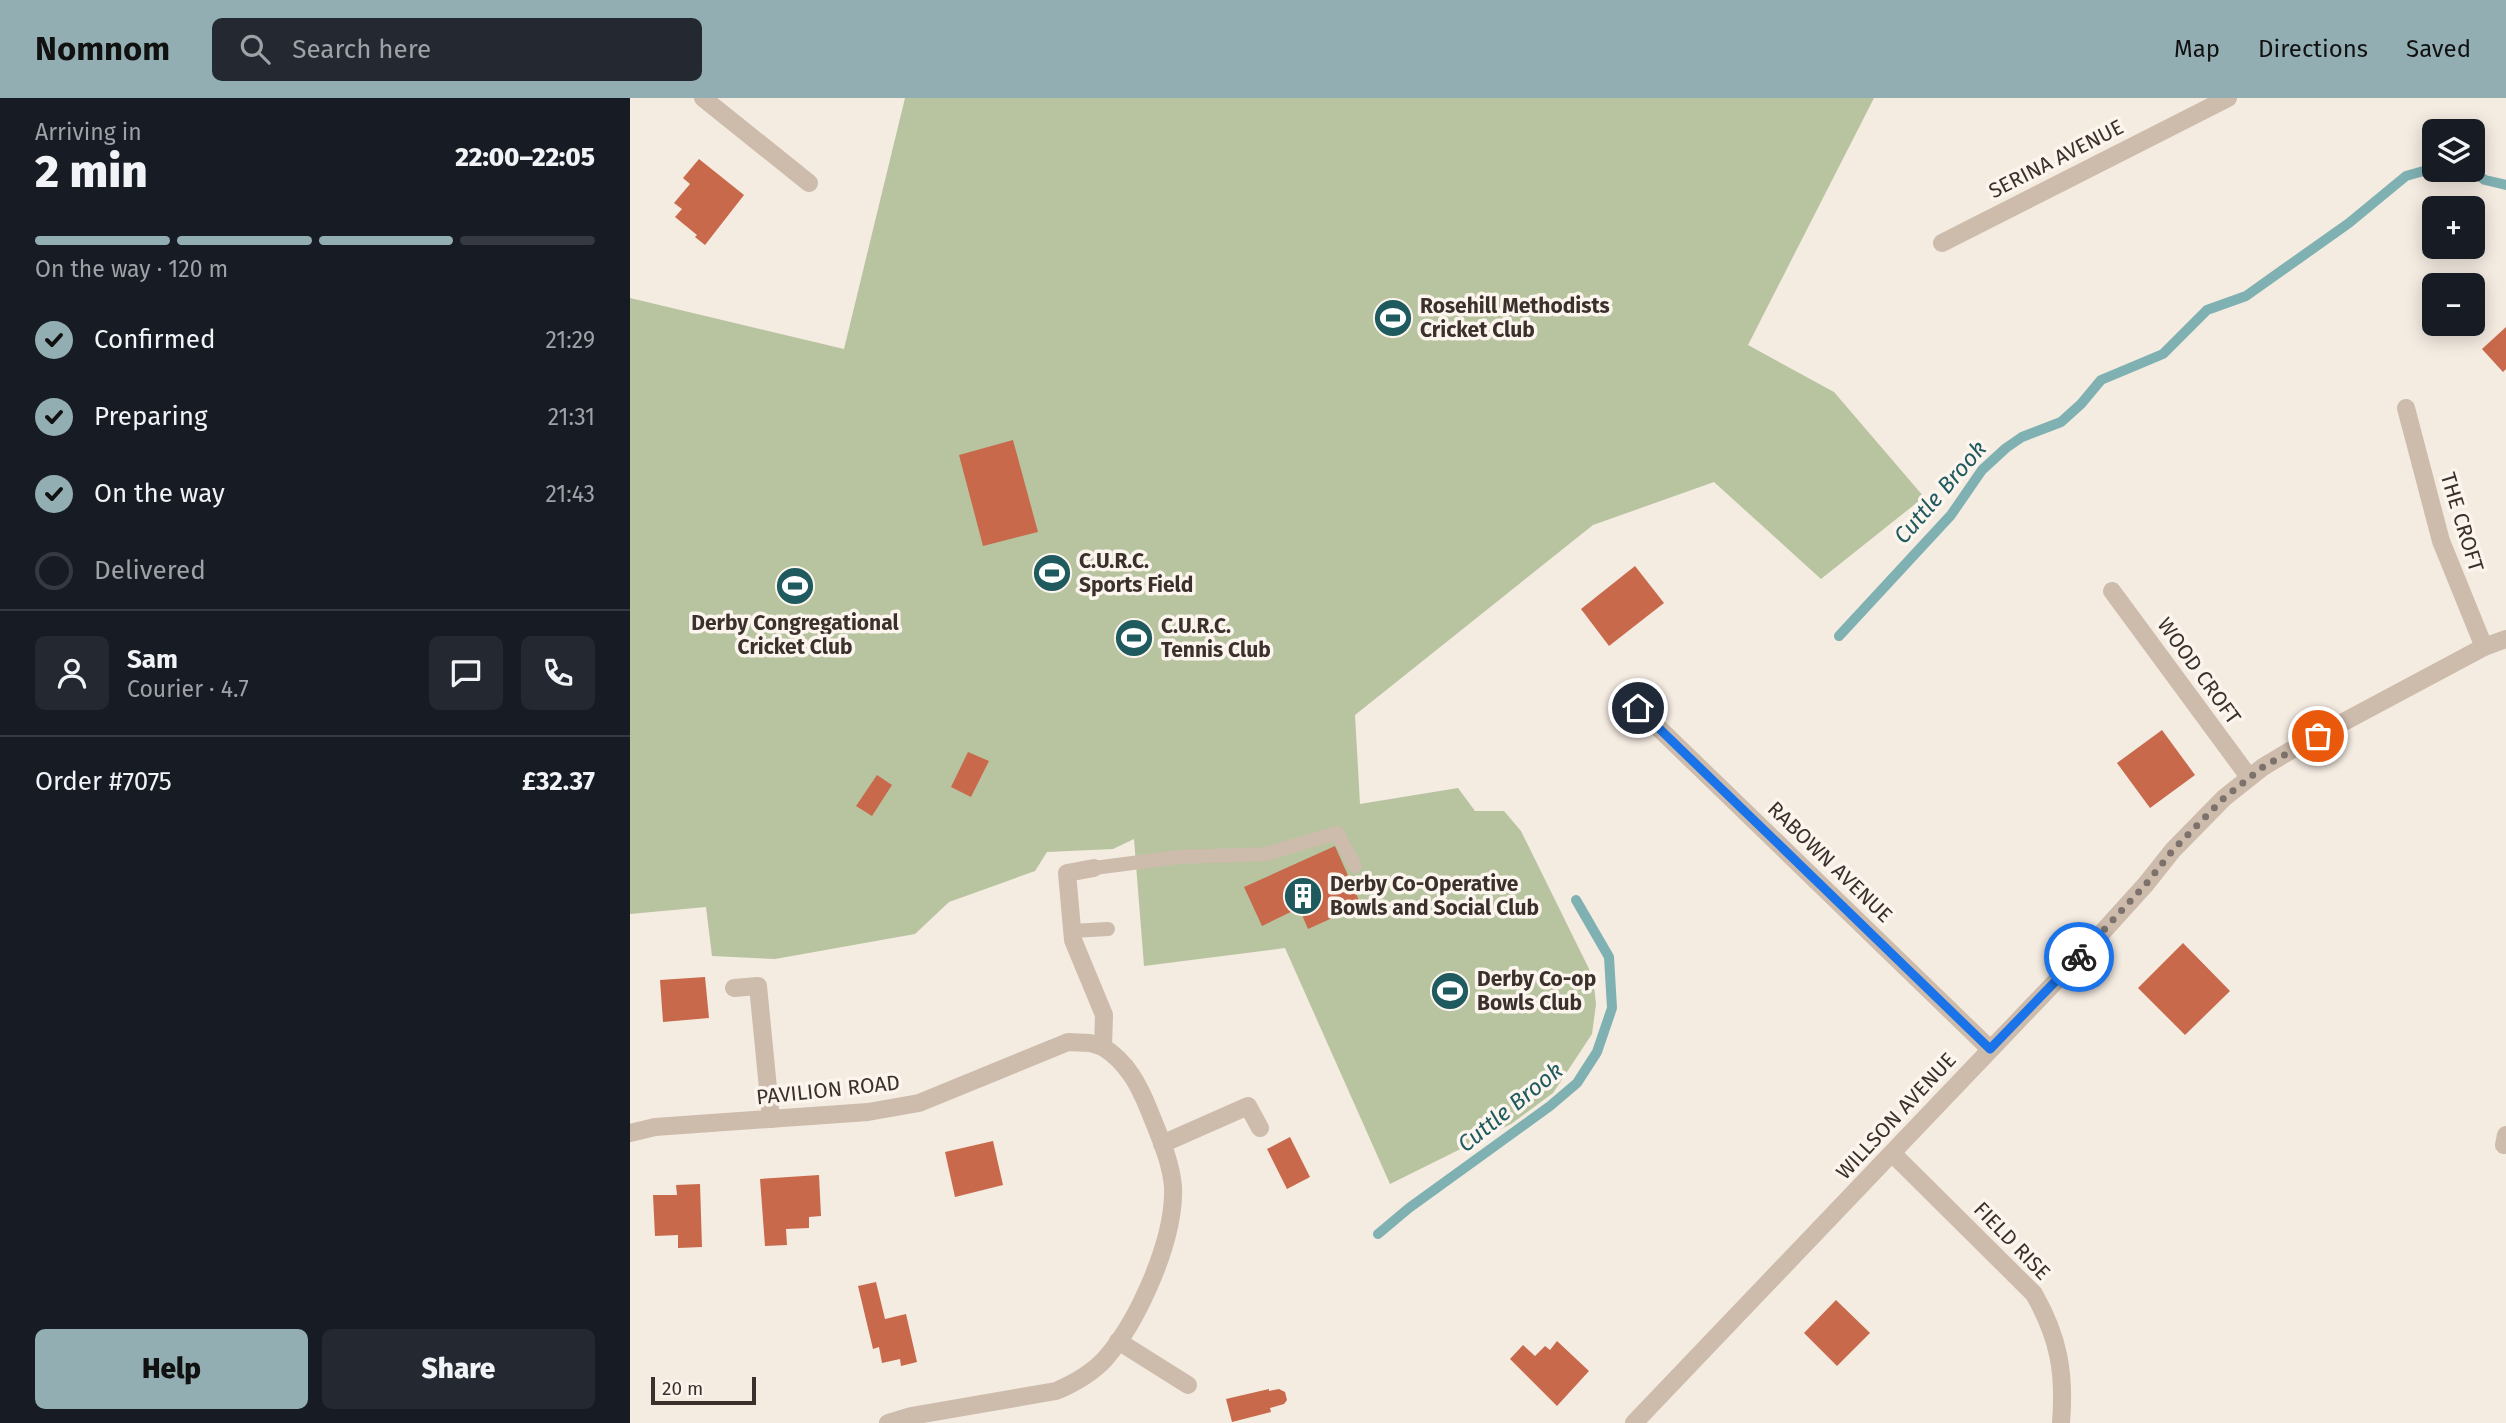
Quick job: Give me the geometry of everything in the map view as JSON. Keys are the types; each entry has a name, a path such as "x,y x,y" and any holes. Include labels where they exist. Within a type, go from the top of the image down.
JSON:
{"street":[{"path":"703,98 810,183"},
{"name":"SERINA AVENUE","path":"1942,243 2228,98"},
{"name":"THE CROFT","path":"2406,408 2438,532 2484,647"},
{"name":"WOOD CROFT","path":"2112,591 2249,777"},
{"name":"WILLSON AVENUE","path":"1634,1423 2099,936 2173,850 2224,798 2249,777 2293,749 2484,647 2506,639"},
{"name":"RABOWN AVENUE","path":"1638,708 1990,1049"},
{"path":"888,1423 921,1414 1056,1391 1076,1383 1092,1371 1118,1341 1158,1261 1168,1226 1172,1186 1162,1144 1135,1079 1117,1057 1103,1047 1104,1015 1078,953 1072,931 1067,873 1094,868"},
{"path":"734,988 758,986 771,1119"},
{"name":"PAVILION ROAD","path":"630,1133 655,1127 868,1112 919,1103 1068,1042 1090,1043 1103,1047"},
{"path":"1162,1144 1248,1106 1260,1128"},
{"name":"FIELD RISE","path":"1892,1153 2034,1294 2050,1322 2061,1363 2061,1423"},
{"path":"1118,1341 1188,1385"}],"lane":[{"path":"1094,868 1179,857 1266,854 1337,833 1355,866"},
{"path":"1072,931 1108,929"}],"green space":[{"path":"905,98 1874,98 1748,345 1834,392 1924,497 1821,579 1714,482 1593,525 1355,715 1360,804 1458,788 1475,811 1504,811 1521,831 1593,977 1596,1004 1592,1034 1553,1093 1511,1124 1390,1184 1285,948 1144,966 1134,839 1113,849 1047,852 1035,871 949,902 915,934 775,959 712,956 706,907 630,914 630,298 844,349"}],"building":[{"path":"699,159 744,195 705,245 675,217 682,209 674,203 690,184 683,178"},
{"path":"2506,327 2506,369 2503,372 2482,349"},
{"path":"1013,440 1038,532 983,546 959,455"},
{"path":"1635,566 1664,603 1609,646 1581,609"},
{"path":"2162,730 2195,775 2150,808 2117,763"},
{"path":"968,752 989,761 971,797 951,787"},
{"path":"877,775 892,785 872,816 856,806"},
{"name":"Derby Co-Operative Bowls and Social Club","path":"1335,846 1361,905 1308,929 1299,908 1262,926 1244,887"},
{"path":"2183,943 2230,991 2185,1035 2138,988"},
{"path":"705,977 709,1018 663,1022 660,980"},
{"path":"1290,1137 1310,1177 1287,1189 1267,1149"},
{"path":"993,1141 1003,1185 955,1197 945,1152"},
{"path":"819,1175 821,1216 809,1217 809,1228 786,1229 787,1245 765,1246 760,1179"},
{"path":"700,1184 702,1247 678,1248 678,1235 655,1236 653,1195 677,1195 676,1185"},
{"path":"876,1282 885,1319 906,1314 917,1362 901,1366 900,1359 882,1363 879,1347 873,1349 858,1286"},
{"path":"1836,1300 1870,1333 1837,1366 1804,1333"},
{"path":"1557,1341 1589,1371 1557,1406 1510,1359 1523,1345 1535,1356 1545,1346 1550,1350"},
{"path":"1269,1389 1285,1392 1287,1400 1284,1404 1270,1408 1271,1412 1232,1422 1226,1399"}],"waterway":[{"name":"Cuttle Brook","path":"1839,636 1951,515 1982,470 2006,448 2022,437 2061,422 2101,380 2163,354 2207,310 2246,296 2349,223 2406,176 2422,171"},
{"name":"Cuttle Brook","path":"2485,180 2506,185"},
{"name":"Cuttle Brook","path":"1378,1234 1409,1208 1550,1106 1577,1083 1597,1052 1612,1008 1609,957 1576,900"}],"way so far":[{"path":"2079,957 2146,884 2173,850 2224,798 2263,767 2318,736"}],"place":[{"name":"Rosehill Methodists Cricket Club","path":"1393,318"},
{"name":"C.U.R.C. Sports Field","path":"1052,573"},
{"name":"Derby Congregational Cricket Club","path":"795,586"},
{"name":"C.U.R.C. Tennis Club","path":"1134,638"},
{"name":"Derby Co-Operative Bowls and Social Club","path":"1303,896"},
{"name":"Derby Co-op Bowls Club","path":"1450,991"}],"route":[{"path":"1638,708 1990,1049 2079,957"}]}
